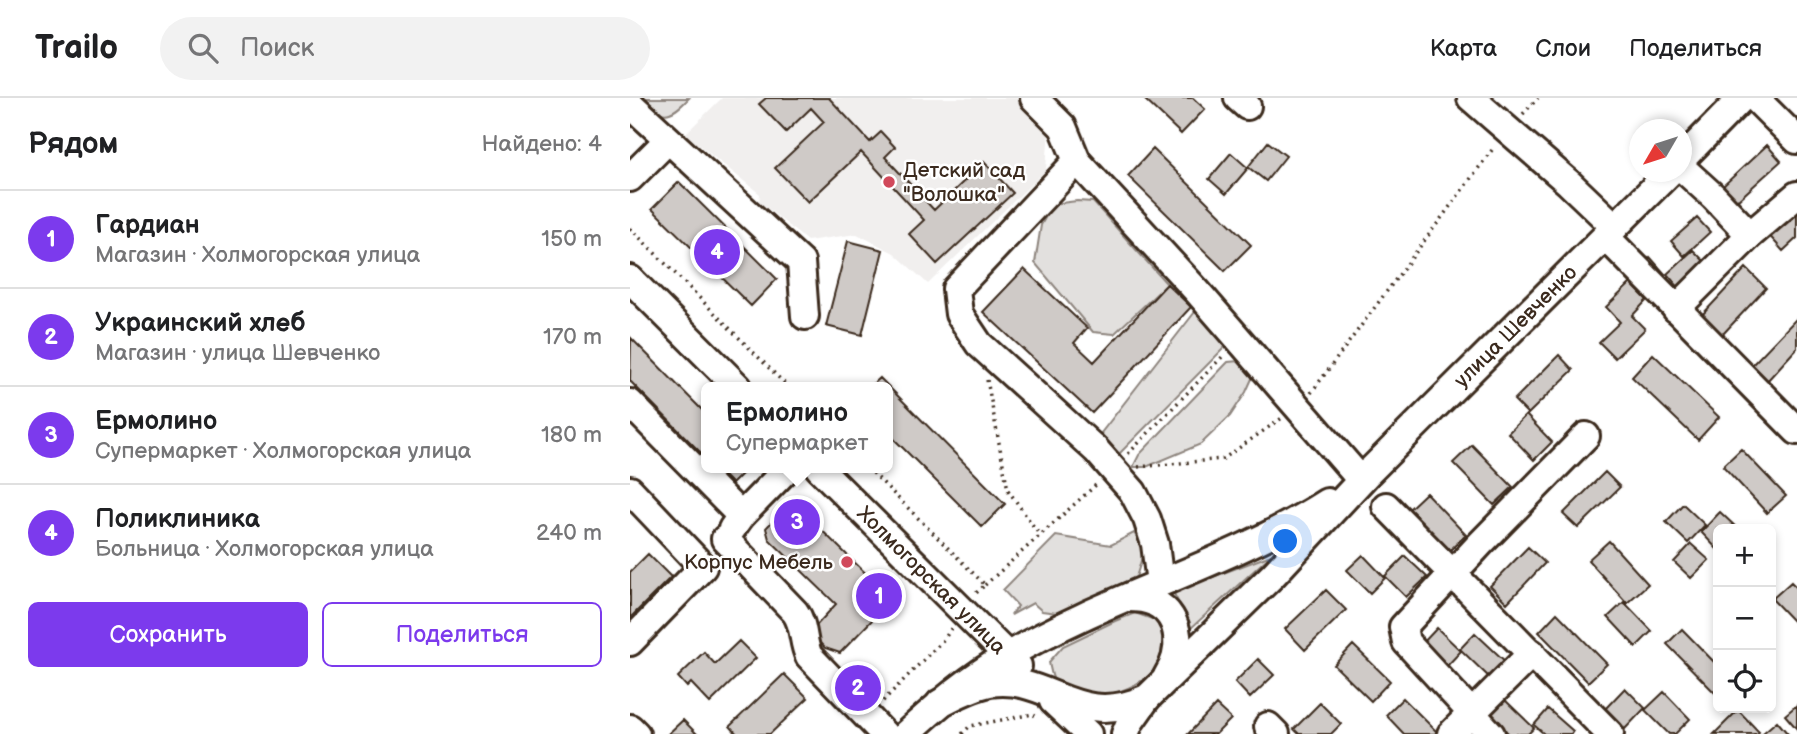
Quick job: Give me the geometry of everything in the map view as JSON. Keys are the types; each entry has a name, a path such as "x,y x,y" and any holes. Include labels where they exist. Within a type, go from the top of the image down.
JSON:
{"street":[{"path":"1034,98 1063,127 1077,161 1196,290 1361,480"},
{"path":"1471,98 1569,183 1676,309 1797,432"},
{"path":"1692,149 1742,98"},
{"path":"1755,98 1797,140"},
{"path":"630,104 801,262 805,316"},
{"path":"630,178 668,141"},
{"path":"1077,161 956,289 959,314 979,344 1114,469 1133,492 1147,519 1155,544 1160,583"},
{"path":"1692,177 1750,236"},
{"name":"улица Шевченко","path":"1361,480 1660,182"},
{"path":"1676,309 1750,236 1797,195"},
{"path":"635,293 733,382"},
{"path":"630,403 741,516"},
{"path":"1491,734 1406,642 1403,627 1586,436"},
{"path":"630,642 703,567 741,516 784,473"},
{"name":"Холмогорская улица","path":"823,473 1088,734"},
{"path":"906,734 940,703 1007,655 1127,597 1272,535 1361,480"},
{"path":"940,703 988,683 1013,684 1044,692 1070,703 1102,710 1133,705 1152,694 1273,575 1361,480"},
{"path":"633,500 703,567"},
{"path":"1386,506 1611,734"},
{"path":"725,539 801,620 804,645 809,656 884,734"},
{"path":"1125,734 1130,722 1169,673 1178,635 1171,616 1155,603 1127,597"},
{"path":"1044,692 1034,672 1037,655 1046,642 1066,625"},
{"path":"1451,734 1532,653"},
{"path":"630,728 636,734"}],"path":[{"path":"630,228 783,382"},
{"path":"1114,469 1238,340"},
{"path":"979,344 1008,490 1039,534"},
{"path":"962,734 970,726 1033,714 1040,720"}],"shaded area":[{"path":"641,98 689,98 676,110 665,114 655,110"},
{"name":"Детский сад \"Волошка\"","path":"722,98 1018,98 1049,128 1046,170 928,284 894,253 857,234 807,241 759,201 760,194 685,134"},
{"path":"1093,202 1167,284 1114,334 1093,332 1035,263 1041,225 1053,204"},
{"path":"1198,308 1228,344 1118,455 1101,433"},
{"path":"1239,361 1255,372 1230,416 1201,444 1146,467 1133,467 1139,455 1228,362"},
{"path":"1134,533 1142,549 1136,577 1057,613 1042,611 1033,603 1011,615 1018,606 1003,590 1056,536 1111,545"},
{"path":"1271,555 1189,630 1173,592"},
{"path":"1135,613 1155,620 1163,633 1159,662 1151,674 1128,688 1100,696 1074,695 1063,691 1057,685 1049,662 1063,646"}],"building":[{"path":"766,98 829,98 870,142 881,132 895,147 885,157 934,210 984,162 1013,193 937,264 909,234 924,220 861,152 808,202 775,168 824,122 811,108 786,132 759,104"},
{"path":"1143,98 1193,98 1205,109 1181,134"},
{"path":"1268,142 1286,156 1266,181 1248,167"},
{"path":"1767,145 1781,161 1737,201 1723,186"},
{"path":"1153,149 1251,245 1225,271 1128,176"},
{"path":"1231,153 1248,168 1226,194 1209,179"},
{"path":"679,182 777,279 751,306 652,209"},
{"path":"1797,203 1797,238 1783,251 1766,232"},
{"path":"1697,218 1710,232 1684,256 1671,241"},
{"path":"848,241 883,250 862,335 826,326"},
{"path":"1693,250 1708,265 1681,290 1667,274"},
{"path":"1650,257 1665,274 1655,283 1640,267"},
{"path":"1746,268 1766,288 1722,335 1701,316"},
{"path":"1024,269 1087,328 1074,343 1094,362 1167,284 1191,307 1092,413 983,312"},
{"path":"1631,283 1647,300 1632,316 1645,329 1615,358 1599,342 1620,322 1606,307"},
{"path":"1797,318 1797,348 1767,381 1751,366"},
{"path":"631,338 701,409 701,453 630,381"},
{"path":"1653,354 1719,417 1698,440 1632,377"},
{"path":"1559,355 1573,370 1528,414 1514,400"},
{"path":"893,391 1005,504 982,527 893,438"},
{"path":"1526,415 1552,442 1534,460 1508,433"},
{"path":"1472,445 1513,487 1494,505 1453,463"},
{"path":"1741,449 1786,496 1767,513 1723,466"},
{"path":"1605,472 1620,487 1578,528 1563,514"},
{"path":"721,473 743,473 732,484"},
{"path":"1426,493 1466,535 1449,551 1409,509"},
{"path":"1683,504 1705,525 1688,543 1666,522"},
{"path":"798,507 890,597 873,613 876,616 840,653 825,648 814,628 836,604 769,539 766,528 785,508"},
{"path":"1720,512 1733,524 1713,524 1713,545 1701,532"},
{"path":"1609,541 1648,584 1627,603 1588,560"},
{"path":"1691,544 1709,560 1691,578 1674,562"},
{"path":"1528,547 1545,563 1507,603 1490,586"},
{"path":"648,554 671,577 630,618 630,572"},
{"path":"1363,555 1385,578 1370,593 1347,570"},
{"path":"1405,556 1427,577 1406,597 1385,576"},
{"path":"1791,582 1797,588 1795,623 1776,603 1776,595"},
{"path":"1326,590 1346,610 1305,650 1285,629"},
{"path":"1624,602 1652,631 1636,647 1608,617"},
{"path":"1557,613 1607,664 1588,682 1539,632"},
{"path":"1437,628 1461,651 1445,668 1421,645"},
{"path":"1682,629 1713,661 1713,691 1667,644"},
{"path":"1475,633 1508,664 1492,680 1460,649"},
{"path":"739,641 756,658 710,703 691,683 687,687 678,677 704,652 715,664"},
{"path":"1353,645 1390,681 1371,701 1334,665"},
{"path":"1258,659 1274,675 1250,698 1235,682"},
{"path":"784,674 808,698 770,734 737,734 730,726"},
{"path":"1625,688 1645,708 1624,730 1604,710"},
{"path":"1664,692 1690,719 1675,734 1669,734 1645,710"},
{"path":"1403,698 1437,732 1435,734 1404,734 1386,715"},
{"path":"1504,699 1534,728 1528,734 1509,734 1489,714"},
{"path":"1320,703 1341,724 1331,734 1299,734 1294,729"},
{"path":"1216,705 1231,719 1216,734 1188,734"},
{"path":"1797,705 1797,729 1785,715"},
{"path":"1548,709 1573,731 1571,734 1544,734 1534,725"},
{"path":"1735,713 1741,713 1759,732 1757,734 1714,734"},
{"path":"683,720 697,734 668,734"},
{"path":"1777,721 1788,734 1763,733"}],"place":[{"name":"Детский сад \"Волошка\"","path":"889,182"},
{"name":"Поликлиника","path":"717,252"},
{"name":"Ермолино","path":"797,522"},
{"name":"Корпус Мебель","path":"847,562"},
{"name":"Гардиан","path":"879,596"},
{"name":"Украинский хлеб","path":"858,688"}]}
